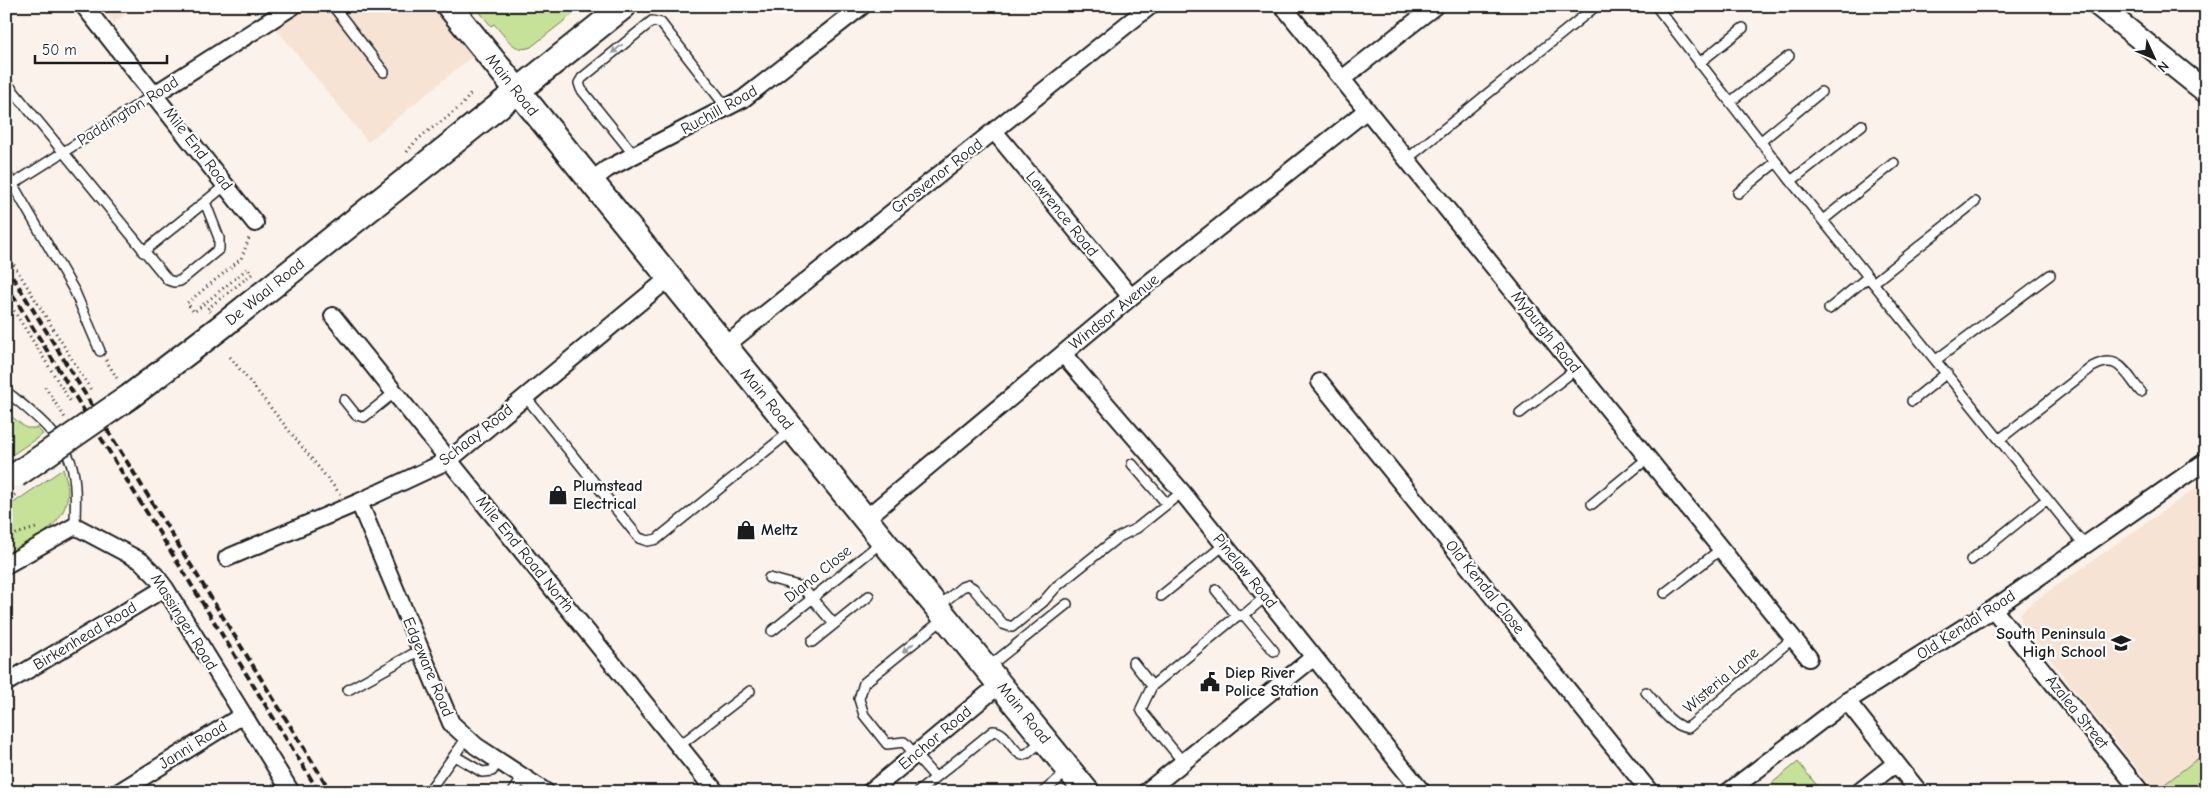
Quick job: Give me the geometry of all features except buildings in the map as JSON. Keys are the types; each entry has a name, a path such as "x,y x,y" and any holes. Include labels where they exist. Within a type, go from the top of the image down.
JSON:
{"main road":[{"name":"Main Road","path":"449,6 516,92 1087,792"},
{"name":"De Waal Road","path":"11,479 129,397 221,328 624,6"}],"street":[{"name":"Mile End Road","path":"84,6 227,184 255,223"},
{"name":"Paddington Road","path":"155,94 293,6"},
{"name":"Ruchill Road","path":"591,182 607,169 727,108 768,82 862,6"},
{"name":"Grosvenor Road","path":"725,346 1150,6"},
{"name":"Myburgh Road","path":"1283,6 1809,658"},
{"path":"1342,79 1435,6"},
{"path":"2099,6 2206,92"},
{"name":"Windsor Avenue","path":"865,519 1131,298 1367,110"},
{"name":"Lawrence Road","path":"994,130 1131,298"},
{"name":"Schaay Road","path":"227,558 354,504 449,460 669,278"},
{"name":"Mile End Road North","path":"334,316 716,792"},
{"name":"Pinelaw Road","path":"1063,354 1182,492 1422,792"},
{"name":"Old Kendal Close","path":"1320,382 1650,792"},
{"name":"Old Kendal Road","path":"1728,792 1847,701 1994,609 2206,461"},
{"name":"Edgeware Road","path":"354,504 452,723 466,738 546,792"},
{"path":"6,566 75,526"},
{"name":"Massinger Road","path":"75,526 141,561 152,570 291,792"},
{"name":"Birkenhead Road","path":"6,683 164,588"},
{"name":"Azalea Street","path":"1994,609 2141,792"},
{"path":"1146,792 1314,658"},
{"name":"Enchor Road","path":"870,792 916,754 994,676"},
{"path":"1847,701 1919,792"},
{"name":"Janni Road","path":"119,792 243,715"},
{"path":"1859,792 1896,763"}],"lane":[{"path":"332,6 384,72"},
{"path":"1407,159 1596,6"},
{"path":"1656,6 1760,142 2085,546"},
{"path":"634,155 581,89 579,83 582,78 649,22 655,20 660,23 727,108"},
{"path":"1699,63 1743,28"},
{"path":"1730,102 1788,56"},
{"path":"6,82 143,252 164,276 174,282 180,281 213,255 221,244 205,202"},
{"path":"1760,142 1822,92"},
{"name":"Paddington Road","path":"13,184 155,94"},
{"path":"1791,181 1862,125"},
{"path":"1738,193 1776,162"},
{"path":"1823,220 1894,163"},
{"path":"6,173 75,292 100,351"},
{"path":"143,252 227,184"},
{"path":"1829,309 1975,202"},
{"path":"1936,360 2050,275"},
{"path":"2000,439 2092,367 2104,361 2112,361 2119,366 2141,392"},
{"path":"1520,413 1576,369"},
{"path":"1912,401 1947,373"},
{"path":"6,390 43,421 70,461 75,483 75,526"},
{"path":"344,400 358,417 364,417 395,392"},
{"path":"526,396 639,538 648,541 658,539 792,430"},
{"path":"1592,504 1648,458"},
{"path":"1132,464 1166,504"},
{"path":"935,777 904,742 887,744 864,715 859,699 864,683 942,612 962,587 968,585 973,588 1003,624 1012,627 1043,602 1058,586 1117,538 1137,528 1182,492"},
{"path":"1971,560 2047,499"},
{"name":"Diana Close","path":"772,631 883,541"},
{"path":"1161,596 1224,545"},
{"path":"1665,593 1721,549"},
{"path":"769,578 798,584 834,624"},
{"path":"1216,590 1274,651"},
{"path":"812,642 869,596"},
{"path":"1182,762 1141,710 1152,686 1266,596"},
{"path":"994,676 1067,604"},
{"name":"Wisteria Lane","path":"1646,692 1673,722 1681,727 1688,728 1793,638"},
{"path":"348,690 420,650"},
{"path":"1133,662 1152,686"},
{"path":"679,746 750,691"},
{"path":"918,792 993,731 1002,734 1017,752 1022,755 1028,753 1045,739"},
{"path":"428,792 466,738"},
{"path":"455,756 482,772 492,771 500,761"},
{"path":"1043,792 1069,770"},
{"path":"514,792 523,777"}],"path":[{"path":"212,315 207,309 252,274 248,268 194,312 187,303 242,259 255,223"},
{"path":"6,252 90,390"},
{"path":"6,298 71,402"},
{"path":"100,351 120,383"},
{"path":"230,357 354,504"},
{"path":"44,387 67,421"}],"shaded area":[{"path":"100,6 135,6 114,23"},
{"path":"261,6 448,6 482,48 368,142 279,32"},
{"name":"South Peninsula High School","path":"2206,481 2206,792 2156,792 2026,629 2021,622 2021,613 2028,606"}],"green space":[{"path":"475,6 583,6 531,47 525,49 510,43 494,24 491,26"},
{"path":"6,412 26,428 37,428 43,434 6,459"},
{"path":"63,469 67,486 67,500 62,513 44,533 6,557 6,508"},
{"path":"2206,752 2206,792 2165,792 2161,787"},
{"path":"1798,762 1819,788 1815,792 1761,792"}],"railway":[{"path":"6,266 331,792"},
{"path":"6,284 319,792"}],"place":[{"name":"Plumstead Electrical","path":"558,495"},
{"name":"Meltz","path":"746,530"},
{"name":"South Peninsula High School","path":"2121,643"},
{"name":"Diep River Police Station","path":"1210,682"}]}
